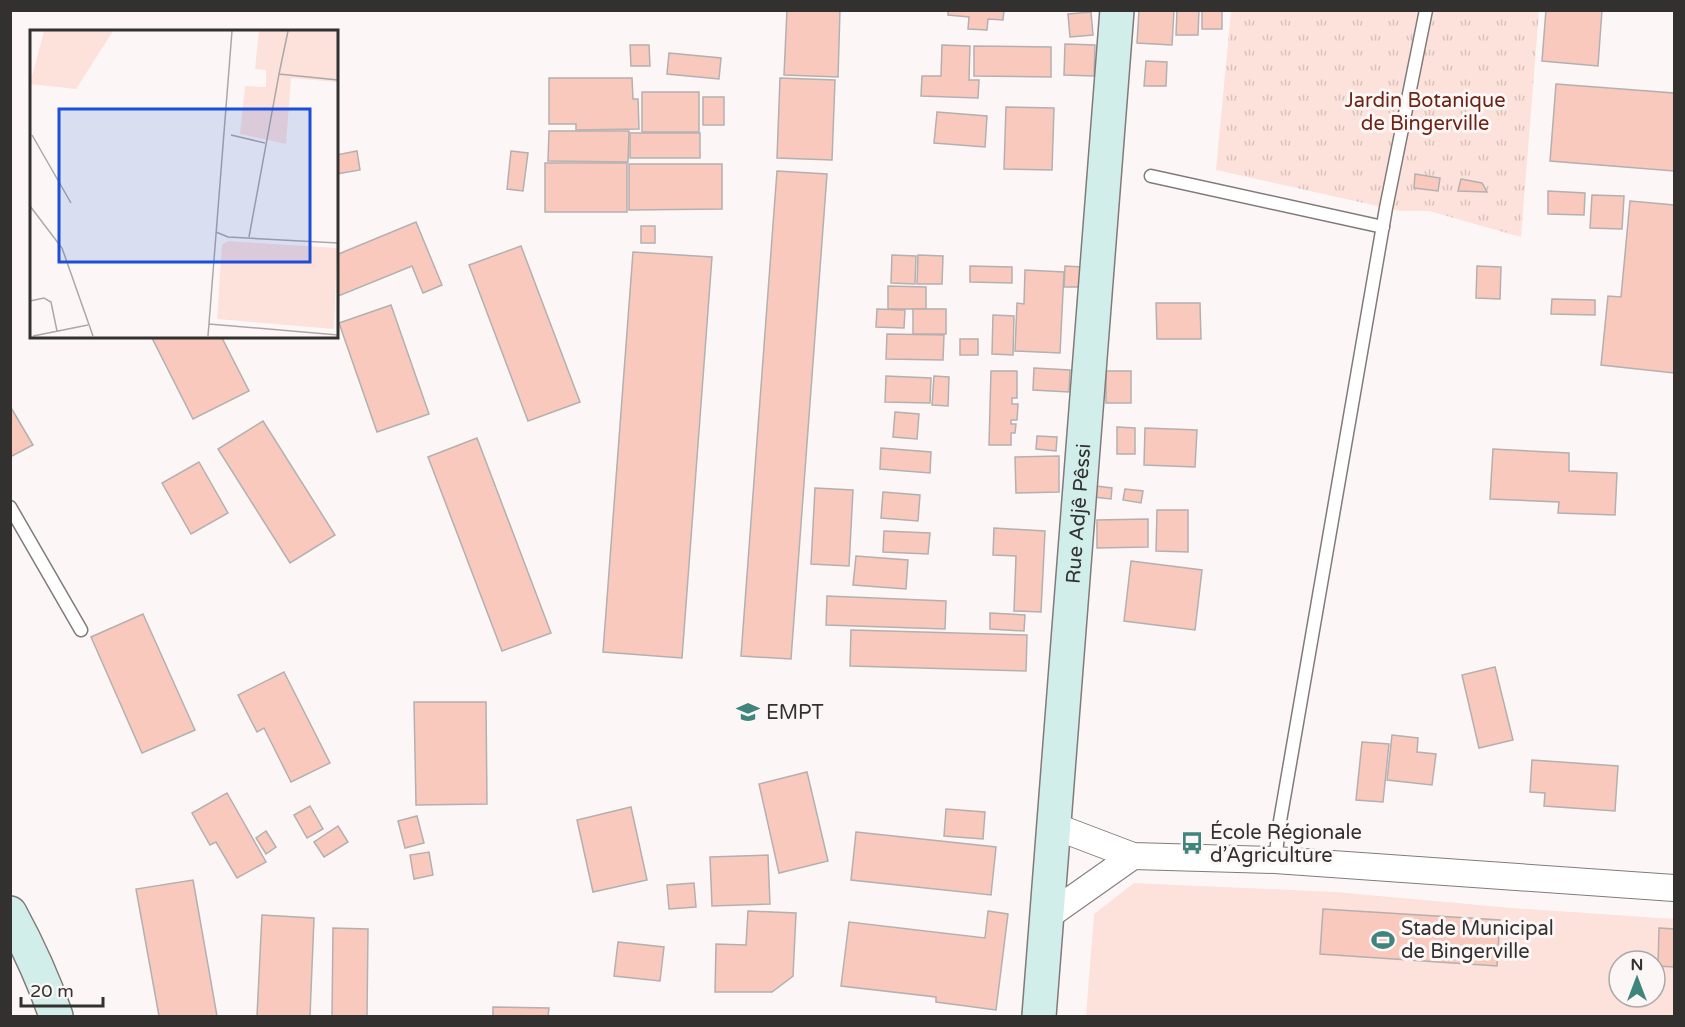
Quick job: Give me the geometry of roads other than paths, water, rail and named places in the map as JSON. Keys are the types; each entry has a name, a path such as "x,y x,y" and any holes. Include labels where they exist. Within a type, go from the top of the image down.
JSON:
{"street":[{"name":"Rue Adjê Pêssi","path":"1039,1017 1117,10"},
{"path":"1054,826 1133,856 1275,860 1674,888"},
{"path":"1048,916 1133,856"},
{"path":"10,913 37,969 56,1017"}],"lane":[{"path":"1275,860 1383,227 1426,10"},
{"path":"1151,176 1383,227"},
{"path":"10,507 81,630"}],"place":[{"name":"EMPT","path":"748,712"},
{"name":"École Régionale d’Agriculture","path":"1192,843"},
{"name":"Stade Municipal de Bingerville","path":"1383,940"}],"park label":[{"name":"Jardin Botanique de Bingerville","path":"1425,112"}]}
